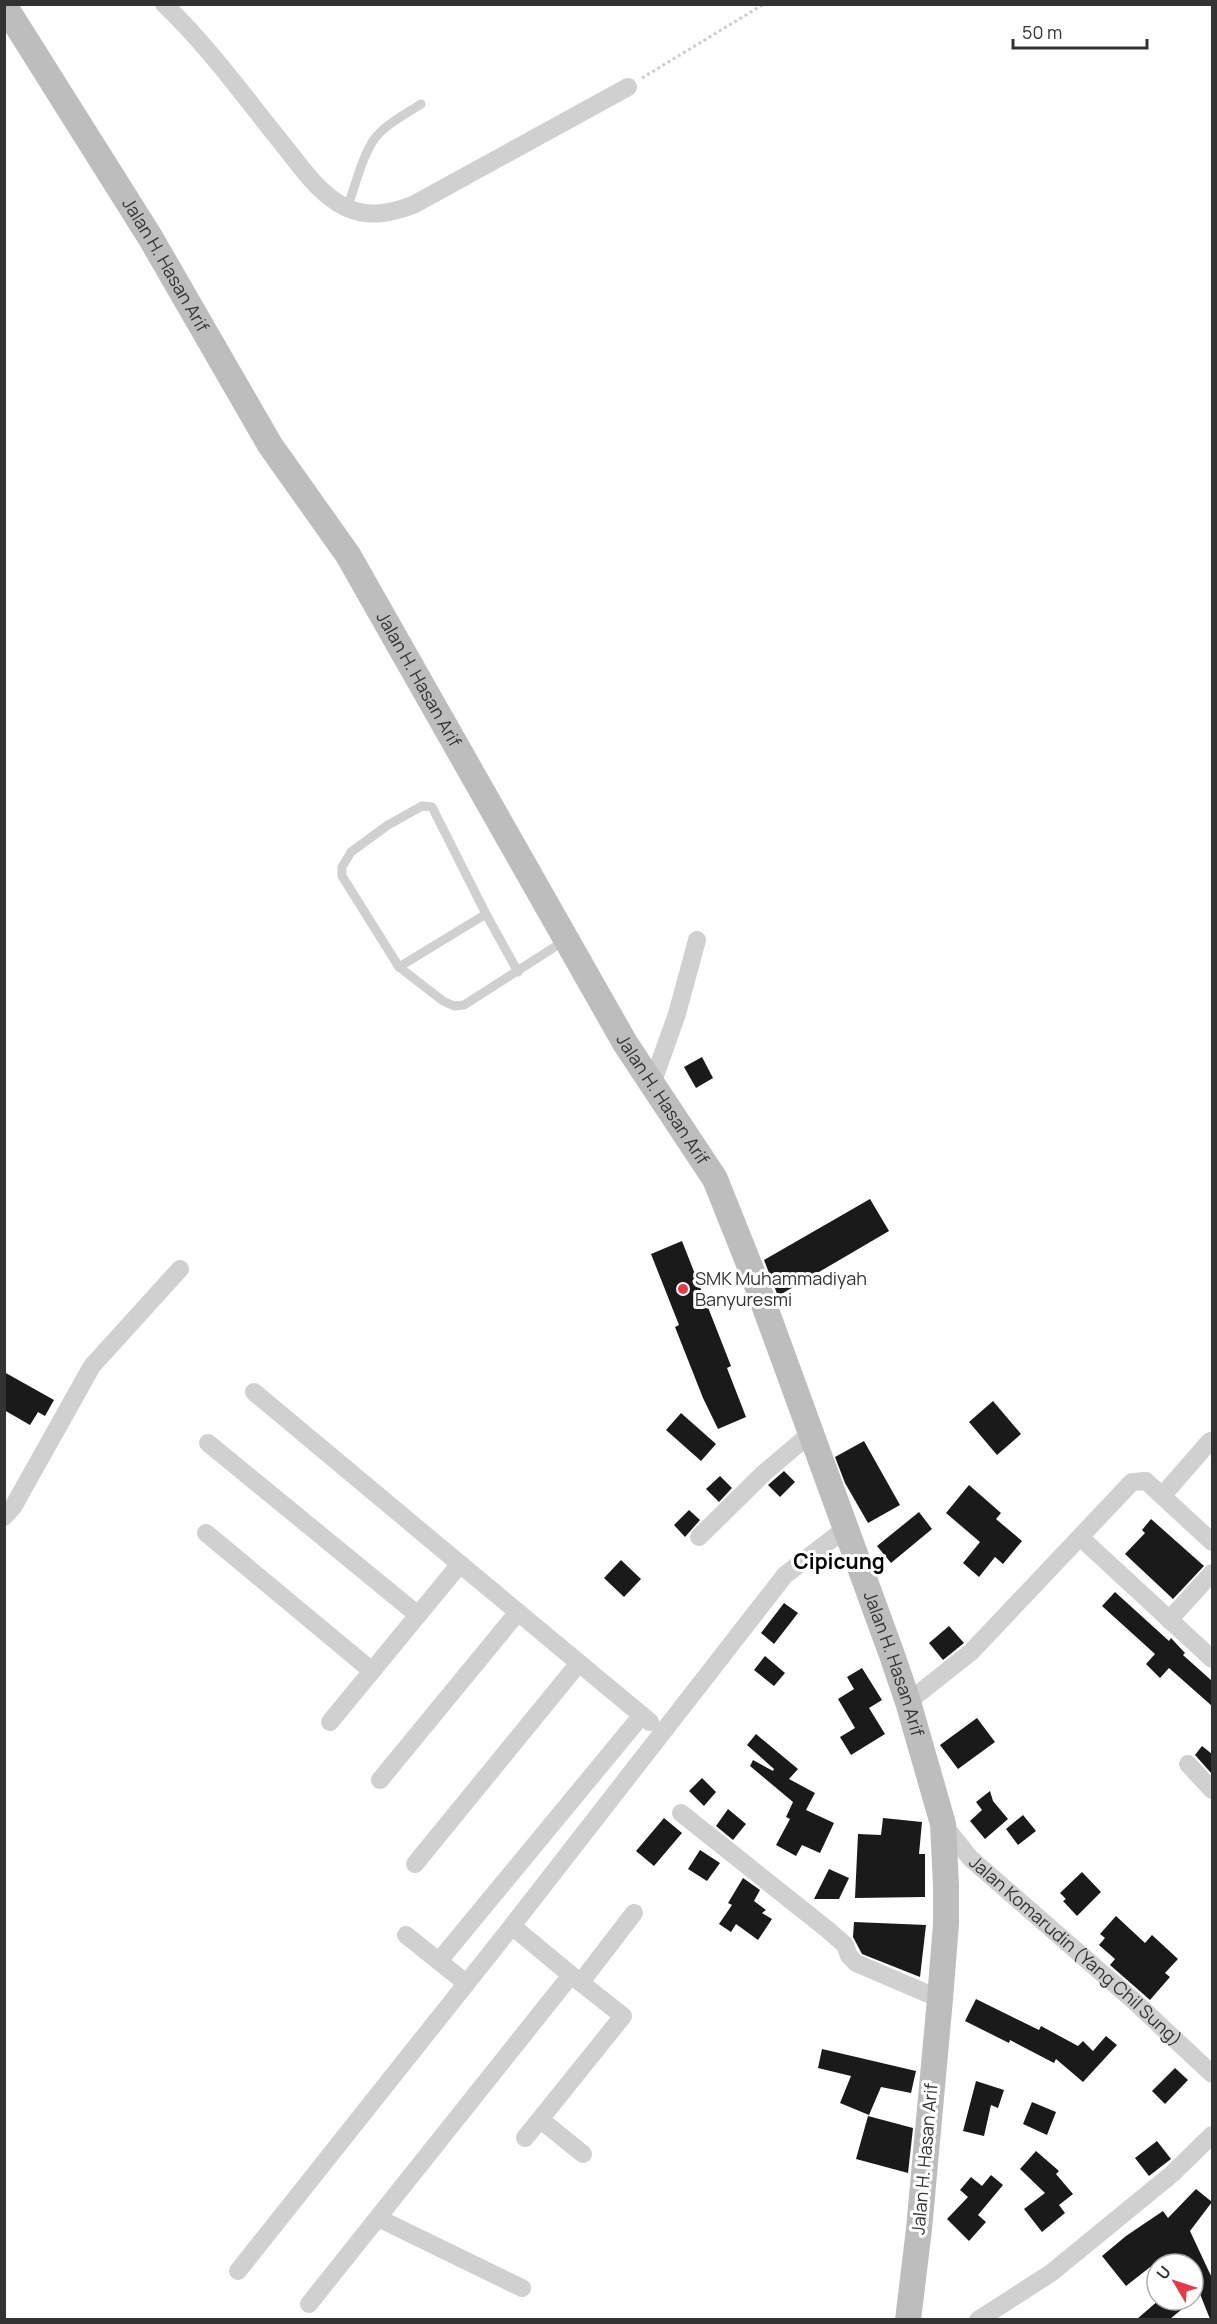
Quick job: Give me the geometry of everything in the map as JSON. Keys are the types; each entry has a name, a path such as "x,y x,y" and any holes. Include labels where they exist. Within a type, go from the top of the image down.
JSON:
{"main road":[{"name":"Jalan H. Hasan Arif","path":"4,5 150,237 270,445 348,555 625,1043 715,1179 751,1269 908,1702 943,1824 946,1924 920,2229 908,2319"}],"street":[{"path":"164,4 215,59 322,192 350,201 371,214 391,213 414,205 628,87"},
{"path":"652,1083 677,1014 697,940"},
{"path":"4,1517 13,1507 92,1366 180,1269"},
{"path":"254,1392 662,1732"},
{"path":"699,1537 764,1473 811,1433"},
{"path":"1163,1495 1210,1442"},
{"path":"208,1443 418,1615"},
{"path":"908,1702 971,1652 1132,1482 1146,1480 1212,1542"},
{"path":"238,2271 512,1926 785,1575 845,1529"},
{"path":"206,1533 372,1671"},
{"path":"1081,1538 1212,1659"},
{"path":"330,1722 460,1564"},
{"path":"1169,1620 1212,1574"},
{"path":"380,1780 518,1612"},
{"path":"415,1864 579,1663"},
{"path":"439,1961 642,1715"},
{"path":"1188,1764 1212,1790"},
{"path":"681,1813 845,1945 849,1956 856,1963 940,1999"},
{"name":"Jalan Komarudin (Yang Chil Sung)","path":"943,1824 970,1858 1134,2001 1212,2074"},
{"path":"309,2304 576,1979 634,1913"},
{"path":"512,1926 624,2016 525,2138"},
{"path":"406,1935 466,1983"},
{"path":"541,2120 583,2154"},
{"path":"978,2319 1051,2273 1172,2174 1212,2135"},
{"path":"378,2218 522,2289"}],"lane":[{"path":"350,201 376,138 384,129 421,104"},
{"path":"518,972 432,807 422,806 388,825 351,852 342,867 342,876 399,967 443,1001 454,1006 464,1005 518,972 566,939"},
{"path":"399,967 486,914"}],"path":[{"path":"628,87 764,4"}],"building":[{"path":"702,1057 713,1078 696,1088 684,1067"},
{"path":"870,1199 889,1231 778,1296 764,1260"},
{"name":"SMK Muhammadiyah Banyuresmi","path":"682,1241 731,1366 727,1368 746,1417 718,1429 675,1327 679,1325 651,1254"},
{"path":"4,1372 54,1400 45,1416 38,1412 30,1425 4,1410"},
{"path":"993,1401 1021,1434 997,1455 969,1422"},
{"path":"681,1413 716,1444 701,1461 666,1430"},
{"path":"864,1441 900,1505 868,1523 845,1483 835,1457"},
{"path":"784,1471 795,1482 780,1497 768,1485"},
{"path":"720,1476 732,1488 719,1502 706,1489"},
{"path":"969,1485 1001,1513 996,1519 1022,1541 1003,1564 995,1557 979,1577 963,1563 980,1542 946,1513"},
{"path":"689,1510 700,1520 685,1537 674,1525"},
{"path":"919,1512 932,1529 891,1563 877,1546"},
{"path":"1151,1519 1204,1566 1173,1599 1125,1554 1145,1533 1142,1530"},
{"path":"621,1560 641,1579 624,1597 604,1578"},
{"path":"1115,1592 1169,1641 1171,1638 1185,1653 1183,1655 1212,1681 1212,1706 1169,1668 1160,1678 1146,1664 1155,1654 1102,1606"},
{"path":"784,1603 798,1613 774,1644 761,1633"},
{"path":"949,1626 964,1643 943,1660 929,1643"},
{"path":"765,1656 785,1673 774,1686 754,1670"},
{"path":"862,1668 882,1700 869,1708 885,1734 851,1755 840,1737 855,1728 838,1699 854,1689 847,1677"},
{"path":"977,1718 995,1742 958,1769 940,1745"},
{"path":"756,1734 798,1769 789,1779 815,1793 806,1810 834,1823 820,1853 802,1845 796,1856 776,1845 790,1819 786,1817 793,1802 750,1766 753,1760 773,1771 774,1769 747,1745"},
{"path":"1202,1746 1212,1754 1212,1774 1195,1755"},
{"path":"702,1778 716,1792 704,1806 689,1791"},
{"path":"990,1791 993,1801 1008,1819 985,1839 970,1821 982,1810 976,1802"},
{"path":"728,1809 746,1824 733,1840 716,1826"},
{"path":"1023,1815 1036,1831 1018,1845 1006,1829"},
{"path":"664,1818 682,1833 654,1866 636,1851"},
{"path":"883,1818 922,1822 919,1854 925,1854 925,1897 855,1898 858,1834 881,1835"},
{"path":"700,1850 720,1863 707,1881 688,1869"},
{"path":"829,1869 849,1878 839,1899 814,1899"},
{"path":"1082,1872 1101,1892 1077,1916 1063,1901 1066,1899 1060,1893"},
{"path":"743,1878 760,1890 754,1901 766,1910 762,1913 772,1919 758,1940 736,1924 731,1932 719,1924 732,1905 728,1903"},
{"path":"1116,1916 1145,1943 1152,1935 1178,1959 1165,1973 1170,1977 1150,2000 1110,1965 1115,1959 1099,1945 1105,1938 1100,1934"},
{"path":"854,1922 926,1925 920,1977 862,1954 853,1937"},
{"path":"976,1999 1039,2030 1041,2026 1078,2046 1083,2041 1093,2051 1106,2036 1117,2045 1083,2082 1056,2059 1054,2063 1010,2040 1009,2043 965,2021"},
{"path":"822,2049 916,2071 911,2093 881,2087 869,2115 840,2103 851,2076 818,2068"},
{"path":"1175,2068 1188,2080 1165,2104 1152,2091"},
{"path":"976,2081 1004,2090 998,2108 991,2105 984,2136 963,2131"},
{"path":"1032,2102 1056,2112 1047,2135 1023,2124"},
{"path":"868,2116 913,2128 908,2173 856,2159"},
{"path":"1157,2141 1171,2159 1149,2176 1135,2158"},
{"path":"1036,2151 1059,2171 1056,2174 1073,2194 1059,2205 1065,2213 1042,2232 1024,2209 1045,2193 1020,2169"},
{"path":"991,2175 1003,2185 978,2215 986,2222 969,2241 947,2219 968,2197 960,2190 971,2177 982,2186"},
{"path":"1196,2189 1212,2202 1190,2231 1200,2252 1145,2252 1145,2271 1126,2286 1102,2256 1126,2236 1163,2211 1168,2218"},
{"path":"1205,2263 1212,2278 1212,2319 1205,2306"},
{"path":"1145,2312 1178,2312 1170,2319 1137,2319"}],"place":[{"name":"SMK Muhammadiyah Banyuresmi","path":"683,1289"}],"district":[{"name":"Cipicung","path":"839,1562"}]}
